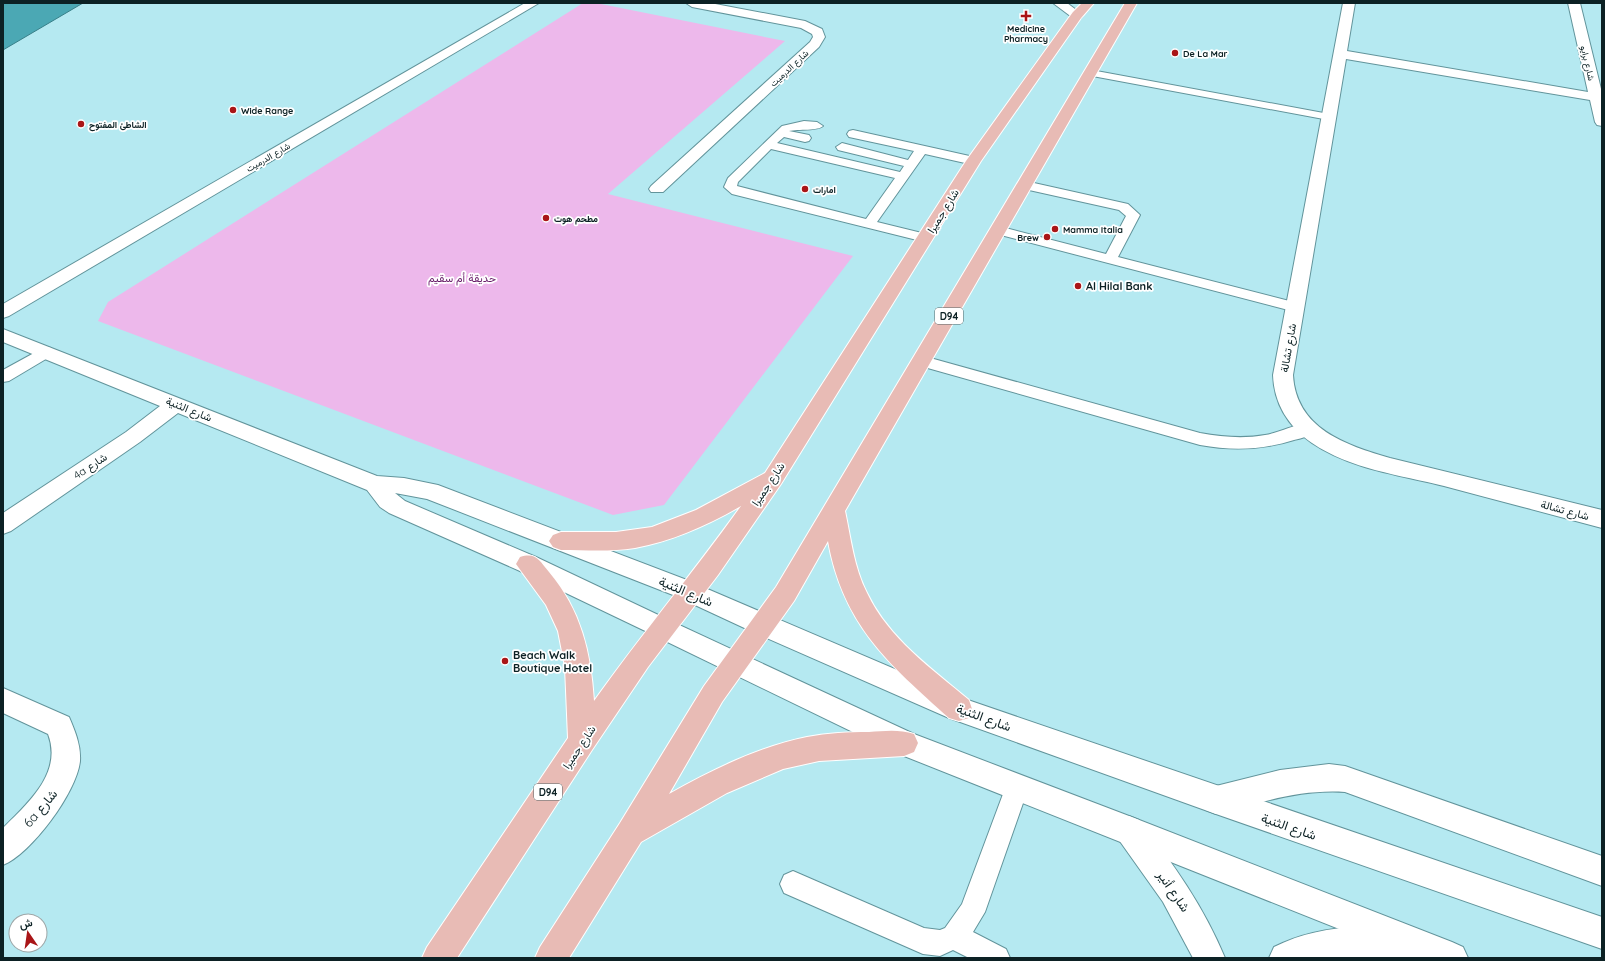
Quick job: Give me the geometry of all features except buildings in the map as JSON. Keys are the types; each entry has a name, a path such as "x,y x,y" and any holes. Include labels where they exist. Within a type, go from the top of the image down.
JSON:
{"main road":[{"name":"شارع جميرا","path":"438,958 582,741 662,628 691,592 773,478 974,161 1077,15 1088,3"},
{"name":"D94","path":"551,958 630,833 713,694 785,594 923,361 1131,3"},
{"path":"560,541 616,541 655,535 692,522 773,478"},
{"path":"834,510 846,573 866,615 883,638 905,662 959,709"},
{"path":"528,564 555,597 569,626 576,650 580,676 582,741"},
{"path":"630,833 721,780 782,756 833,746 904,743"}],"street":[{"name":"شارع الدرميت","path":"3,312 533,3"},
{"path":"1059,3 1077,15"},
{"name":"شارع تشالة","path":"1349,3 1283,375 1283,385 1291,409 1297,419 1307,429 1323,440 1374,460 1602,520"},
{"name":"شارع برايو","path":"1574,3 1602,122"},
{"name":"شارع الدرميت","path":"657,189 815,44 819,37 818,32 805,25 699,4"},
{"path":"1340,54 1596,96"},
{"name":"شارع الثنية","path":"3,335 375,484 404,486 430,491 691,592 762,625 959,709 1216,800 1602,933"},
{"name":"4a شارع","path":"3,526 133,437 176,404"},
{"name":"شارع الثنية","path":"375,484 380,493 397,507 528,564 904,743 1017,786 1452,958"},
{"name":"6a شارع","path":"3,700 59,726 66,747 64,773 55,791 3,850"},
{"path":"1216,800 1310,777 1327,776 1345,778 1602,871"},
{"name":"شارع أنير","path":"1129,830 1173,887 1187,910 1209,958"},
{"path":"1285,958 1312,948 1335,945 1414,942"}],"lane":[{"path":"1091,73 1329,117"},
{"path":"817,126 804,124 792,126 781,133 732,181 730,184 732,189 926,238"},
{"path":"781,133 805,138"},
{"path":"853,134 974,161"},
{"path":"770,145 902,176"},
{"path":"842,147 911,164"},
{"path":"869,224 922,149"},
{"path":"1025,185 1123,208 1133,215 1110,259"},
{"path":"998,230 1296,306"},
{"path":"3,377 45,352"},
{"path":"923,361 1214,442 1244,444 1264,443 1282,439 1307,429"},
{"path":"793,884 923,941 940,942 954,937 972,912 1017,786"},
{"path":"954,937 997,958"}],"green space":[{"name":"حديقة أم سقيم","path":"583,3 596,3 785,41 608,194 853,256 664,505 613,515 98,321 108,302"}],"water":[{"path":"3,3 83,3 3,50"}],"place":[{"name":"Medicine Pharmacy","path":"1026,16"},
{"name":"De La Mar","path":"1175,53"},
{"name":"Wide Range","path":"233,110"},
{"name":"الشاطئ المفتوح","path":"81,124"},
{"name":"امارات","path":"805,189"},
{"name":"مطحم هوت","path":"546,218"},
{"name":"Mamma Italia","path":"1055,229"},
{"name":"Brew","path":"1047,237"},
{"name":"Al Hilal Bank","path":"1078,286"},
{"name":"Beach Walk Boutique Hotel","path":"505,661"}]}
